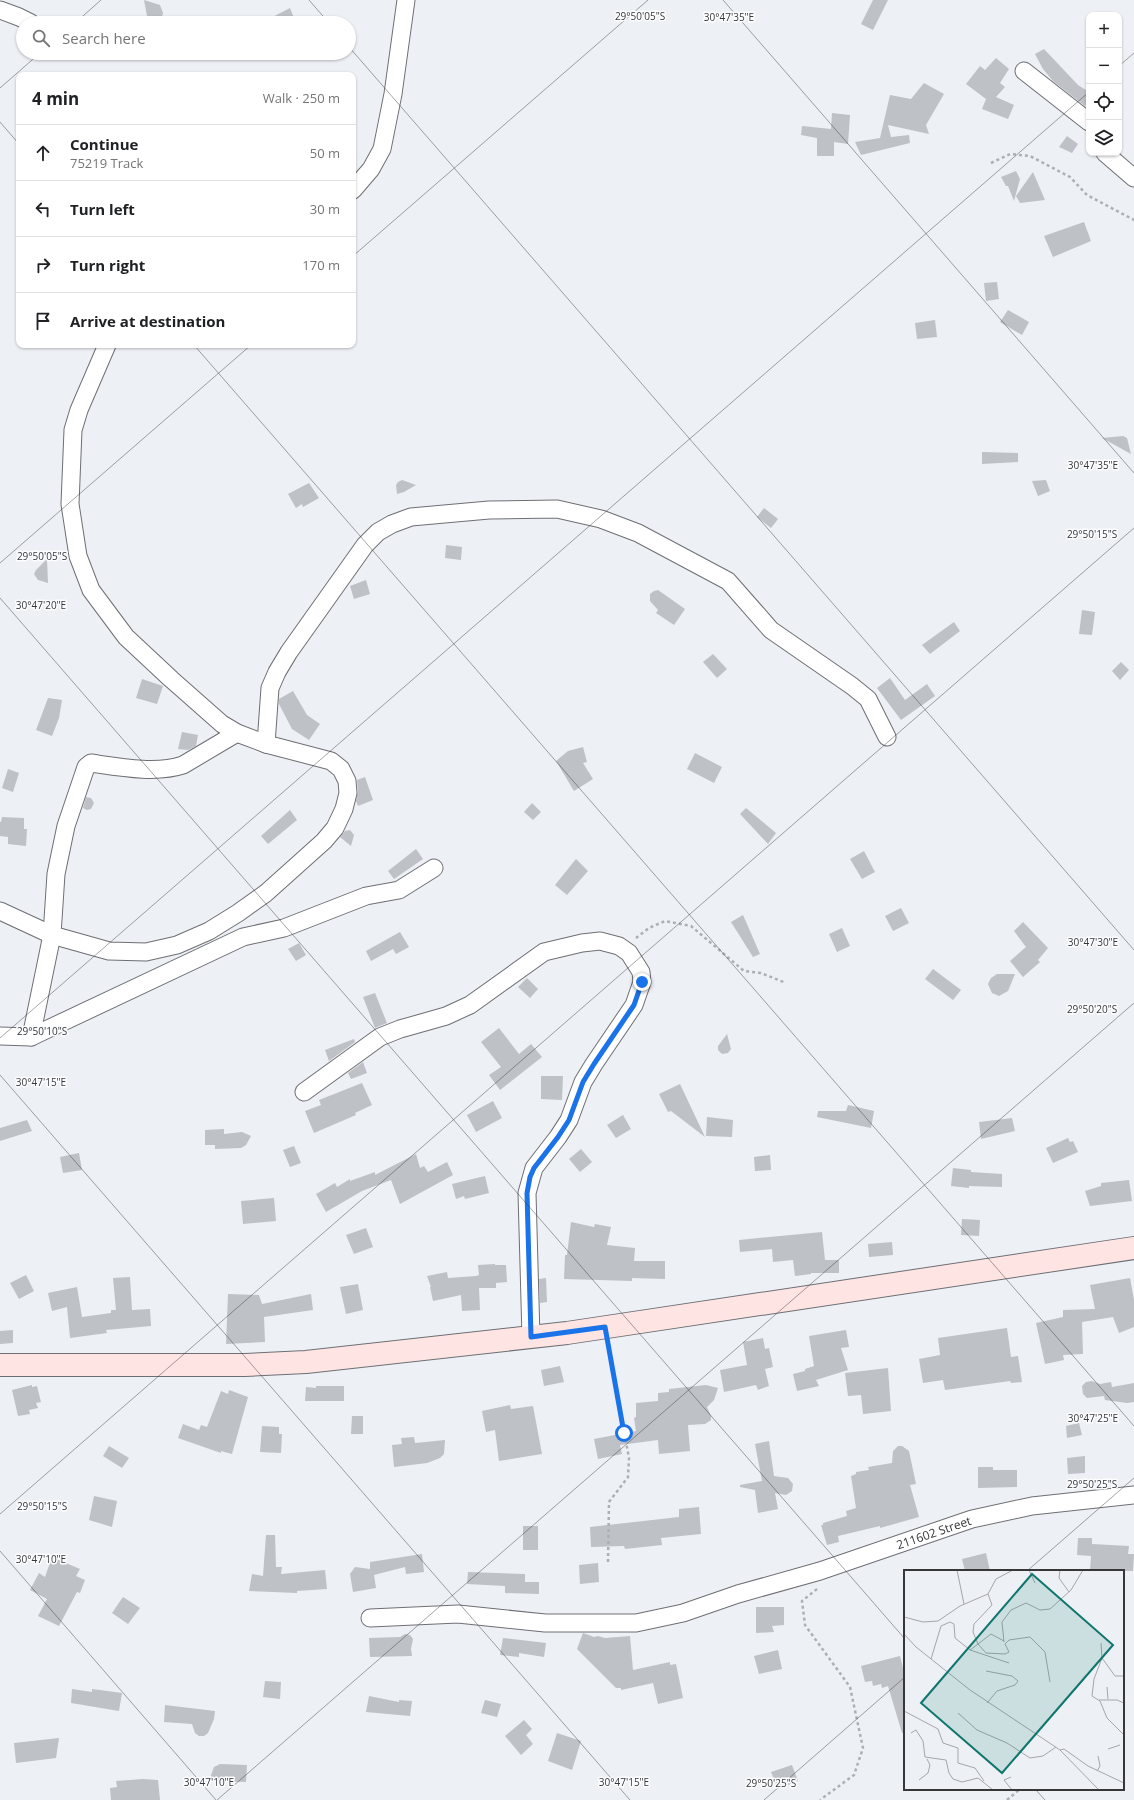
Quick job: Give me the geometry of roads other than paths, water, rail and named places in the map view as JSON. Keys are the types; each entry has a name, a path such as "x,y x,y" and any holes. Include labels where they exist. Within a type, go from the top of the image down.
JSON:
{"street":[{"path":"356,186 371,169 382,149 393,94 406,0"},
{"path":"0,10 16,17"},
{"path":"1024,71 1086,120"},
{"path":"1108,156 1134,178"},
{"path":"0,910 52,935 109,951 146,952 177,945 209,931 266,893 324,841 335,828 344,810 348,793 347,781 341,769 331,760 266,744 236,733 222,724 126,637 91,590 78,556 70,504 73,430 79,410 106,348"},
{"path":"266,744 270,688 276,672 365,545 378,532 387,526 411,516 489,510 557,509 601,519 638,533 728,581 771,630 852,686 868,699 887,737"},
{"path":"31,1036 52,935 56,874 66,826 86,767 91,764 126,768 175,767 183,765 236,733"},
{"path":"0,1036 31,1036 243,936 284,928 366,896 399,890 434,868"},
{"path":"304,1092 380,1037 400,1029 446,1016 470,1004 544,952 582,943 600,941 619,946 629,953 641,972 642,982 634,1005 583,1082 569,1120 534,1168 530,1177 527,1193 531,1337"},
{"path":"0,1365 245,1366 306,1362 531,1337 605,1327 1134,1248"},
{"name":"211602 Street","path":"370,1618 458,1614 545,1623 636,1623 683,1613 738,1594 820,1571 972,1519 1032,1506 1134,1496"}]}
